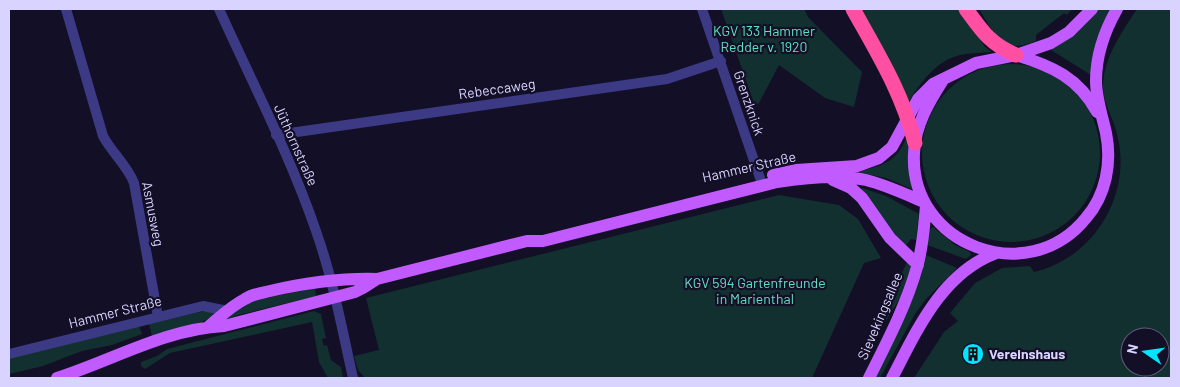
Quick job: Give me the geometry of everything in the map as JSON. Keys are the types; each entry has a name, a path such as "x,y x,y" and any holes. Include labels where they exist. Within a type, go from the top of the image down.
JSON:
{"highway":[{"path":"853,9 896,88 908,118 915,143"},
{"path":"966,9 988,39 1016,56"}],"main road":[{"name":"Sievekingsallee","path":"1092,9 1078,24 1060,38 1016,56 976,63 943,80 924,114 915,143 915,170 925,204 943,227 968,244 997,253 1017,254 1046,248 1071,233 1086,219 1101,194 1106,175 1107,142 1096,91 1096,69 1105,33 1117,9"},
{"name":"Sievekingsallee","path":"1016,56 1045,65 1065,75 1088,97 1102,121"},
{"name":"Hammer Straße","path":"527,241 542,232 760,178 796,170 857,166 874,161 892,147 924,92 933,84 943,80"},
{"name":"Hammer Straße","path":"208,327 246,298 256,294 295,285 360,278 377,279 527,241 543,241 777,182 812,178 855,178 880,184 925,204"},
{"path":"829,178 857,193 890,238 918,265"},
{"name":"Sievekingsallee","path":"869,378 908,297 918,265 925,204"},
{"name":"Sievekingsallee","path":"892,378 914,334 946,289 975,263 997,253"},
{"name":"Hammer Straße","path":"57,378 88,368 148,343 208,327 224,326 334,297 363,288 377,279"}],"street":[{"name":"Asmusweg","path":"66,9 103,136 109,147 130,172 134,182 158,317"},
{"name":"Jüthornstraße","path":"219,9 301,190 323,251 334,297"},
{"name":"Grenzknick","path":"702,9 760,178"},
{"name":"Rebeccaweg","path":"276,135 667,79 720,61"},
{"path":"334,297 353,378"},
{"name":"Hammer Straße","path":"9,354 203,306 228,311"}],"green space":[{"name":"KGV 133 Hammer Redder v. 1920","path":"721,9 804,9 808,17 862,72 854,107 825,98 779,65 759,103 755,106"},
{"path":"859,9 960,9 985,47 992,52 960,55 944,62 924,79 909,101"},
{"path":"979,9 1072,9 1067,15 1064,13 1036,35 1036,41 1017,46 998,37"},
{"path":"1098,9 1112,9 1091,75 1051,50 1070,37"},
{"path":"1137,9 1171,9 1171,378 914,378 944,332 958,321 950,313 975,283 1002,268 1030,266 1034,272 1055,265 1074,253 1090,239 1103,222 1113,203 1119,182 1121,160 1117,132 1107,107 1103,88 1106,66 1120,36"},
{"path":"1011,64 1045,71 1060,79 1074,90 1085,104 1093,119 1100,153 1093,187 1085,202 1074,216 1060,227 1045,235 1011,242 977,235 962,227 948,216 937,202 929,187 922,153 929,119 937,104 948,90 962,79 977,71"},
{"path":"906,138 916,188 914,190 886,178 861,173 861,170 876,167 889,161 899,152"},
{"path":"862,188 886,196 919,214 916,240 911,239 905,247 860,191"},
{"name":"KGV 594 Gartenfreunde in Marienthal","path":"779,195 839,205 858,219 881,258 864,263 812,378 365,378 358,370 354,356 379,350 366,298"},
{"path":"933,227 955,245 970,252 971,255 966,259 927,245 929,230"},
{"path":"926,255 957,268 926,299 915,314 880,378 875,378"},
{"path":"908,260 911,267 900,298 886,321 880,319"},
{"path":"315,288 316,296 234,316 224,321 246,302"},
{"path":"205,311 219,313 198,324 152,336 149,324"},
{"path":"314,311 321,314 326,338 322,339 324,346 327,345 331,360 341,367 343,378 328,378 319,362 312,322 170,353 145,369 141,366 141,362 157,356 167,349"},
{"path":"139,326 142,334 112,345 82,351 43,366 9,374 9,358"}],"place":[{"name":"Vereinshaus","path":"973,354"}]}
